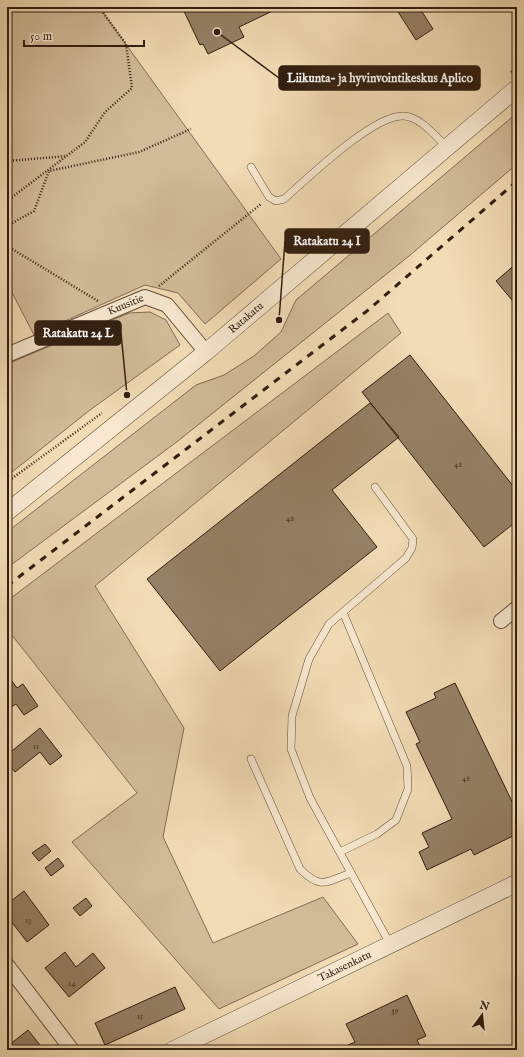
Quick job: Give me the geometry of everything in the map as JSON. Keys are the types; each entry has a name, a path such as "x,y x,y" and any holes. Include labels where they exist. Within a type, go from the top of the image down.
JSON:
{"street":[{"name":"Ratakatu","path":"7,512 206,352 517,88"},
{"name":"Kuusitie","path":"7,356 145,297 167,305 206,352"},
{"path":"501,621 517,608"},
{"name":"Takasenkatu","path":"173,1050 391,946 517,883"},
{"path":"7,965 72,1050"}],"lane":[{"path":"251,167 269,197 276,201 284,199 362,133 382,121 404,116 414,119 430,130 448,148"},
{"path":"375,487 413,539 412,548 406,558 329,624 309,659 292,716 291,749 310,798 391,946"},
{"path":"340,852 377,834 396,820 408,789 407,766 343,612"},
{"path":"251,759 300,869 311,880 321,883 351,873"}],"path":[{"path":"7,202 85,142 105,112 132,88 126,44 99,7"},
{"path":"49,171 139,152 191,129"},
{"path":"7,161 67,156"},
{"path":"7,226 34,210 49,171"},
{"path":"145,297 269,197"},
{"path":"7,246 114,310"}],"shaded area":[{"path":"7,7 99,7 281,259 205,324 178,293 145,285 34,335 7,283"},
{"path":"517,113 517,164 409,256 178,441 7,568 7,532 196,385 224,375 254,356 281,332 296,300"},
{"path":"150,312 166,320 180,345 90,410 7,476 7,364 129,313"},
{"path":"388,313 401,333 95,586 184,728 163,837 213,943 323,897 358,944 219,1009 72,842 137,793 11,634 7,637 7,601"}],"building":[{"path":"182,7 281,7 239,27 244,37 208,54 203,44 200,45"},
{"path":"395,7 419,7 433,29 416,40"},
{"path":"517,263 517,306 496,281"},
{"path":"7,311 12,324 7,327"},
{"path":"410,355 517,491 517,521 484,547 362,392"},
{"path":"370,403 399,437 332,490 377,547 220,671 147,579"},
{"path":"12,681 17,688 23,684 38,706 24,715 16,704 8,709 7,684"},
{"path":"455,683 517,812 517,834 474,855 471,849 427,870 419,852 429,847 422,833 452,819 416,744 420,742 406,712 436,698 434,693"},
{"path":"40,728 62,756 50,765 40,752 15,772 7,762 7,755"},
{"path":"45,844 51,851 39,861 32,853"},
{"path":"58,858 64,866 51,876 45,868"},
{"path":"24,891 49,925 27,942 7,916 7,904"},
{"path":"86,898 92,906 80,916 73,908"},
{"path":"65,952 76,967 93,953 105,968 69,997 45,968"},
{"path":"175,987 185,1009 105,1045 95,1023"},
{"path":"407,995 426,1036 417,1040 422,1050 407,1050 405,1046 397,1050 337,1050 355,1042 346,1024"},
{"path":"28,1030 44,1050 7,1050 7,1043 9,1045"}],"railway":[{"path":"7,586 367,311 517,181"}],"place":[{"name":"Liikunta- ja hyvinvointikeskus Aplico","path":"217,32"},
{"name":"Ratakatu 24 I","path":"279,320"},
{"name":"Ratakatu 24 L","path":"127,395"}]}
